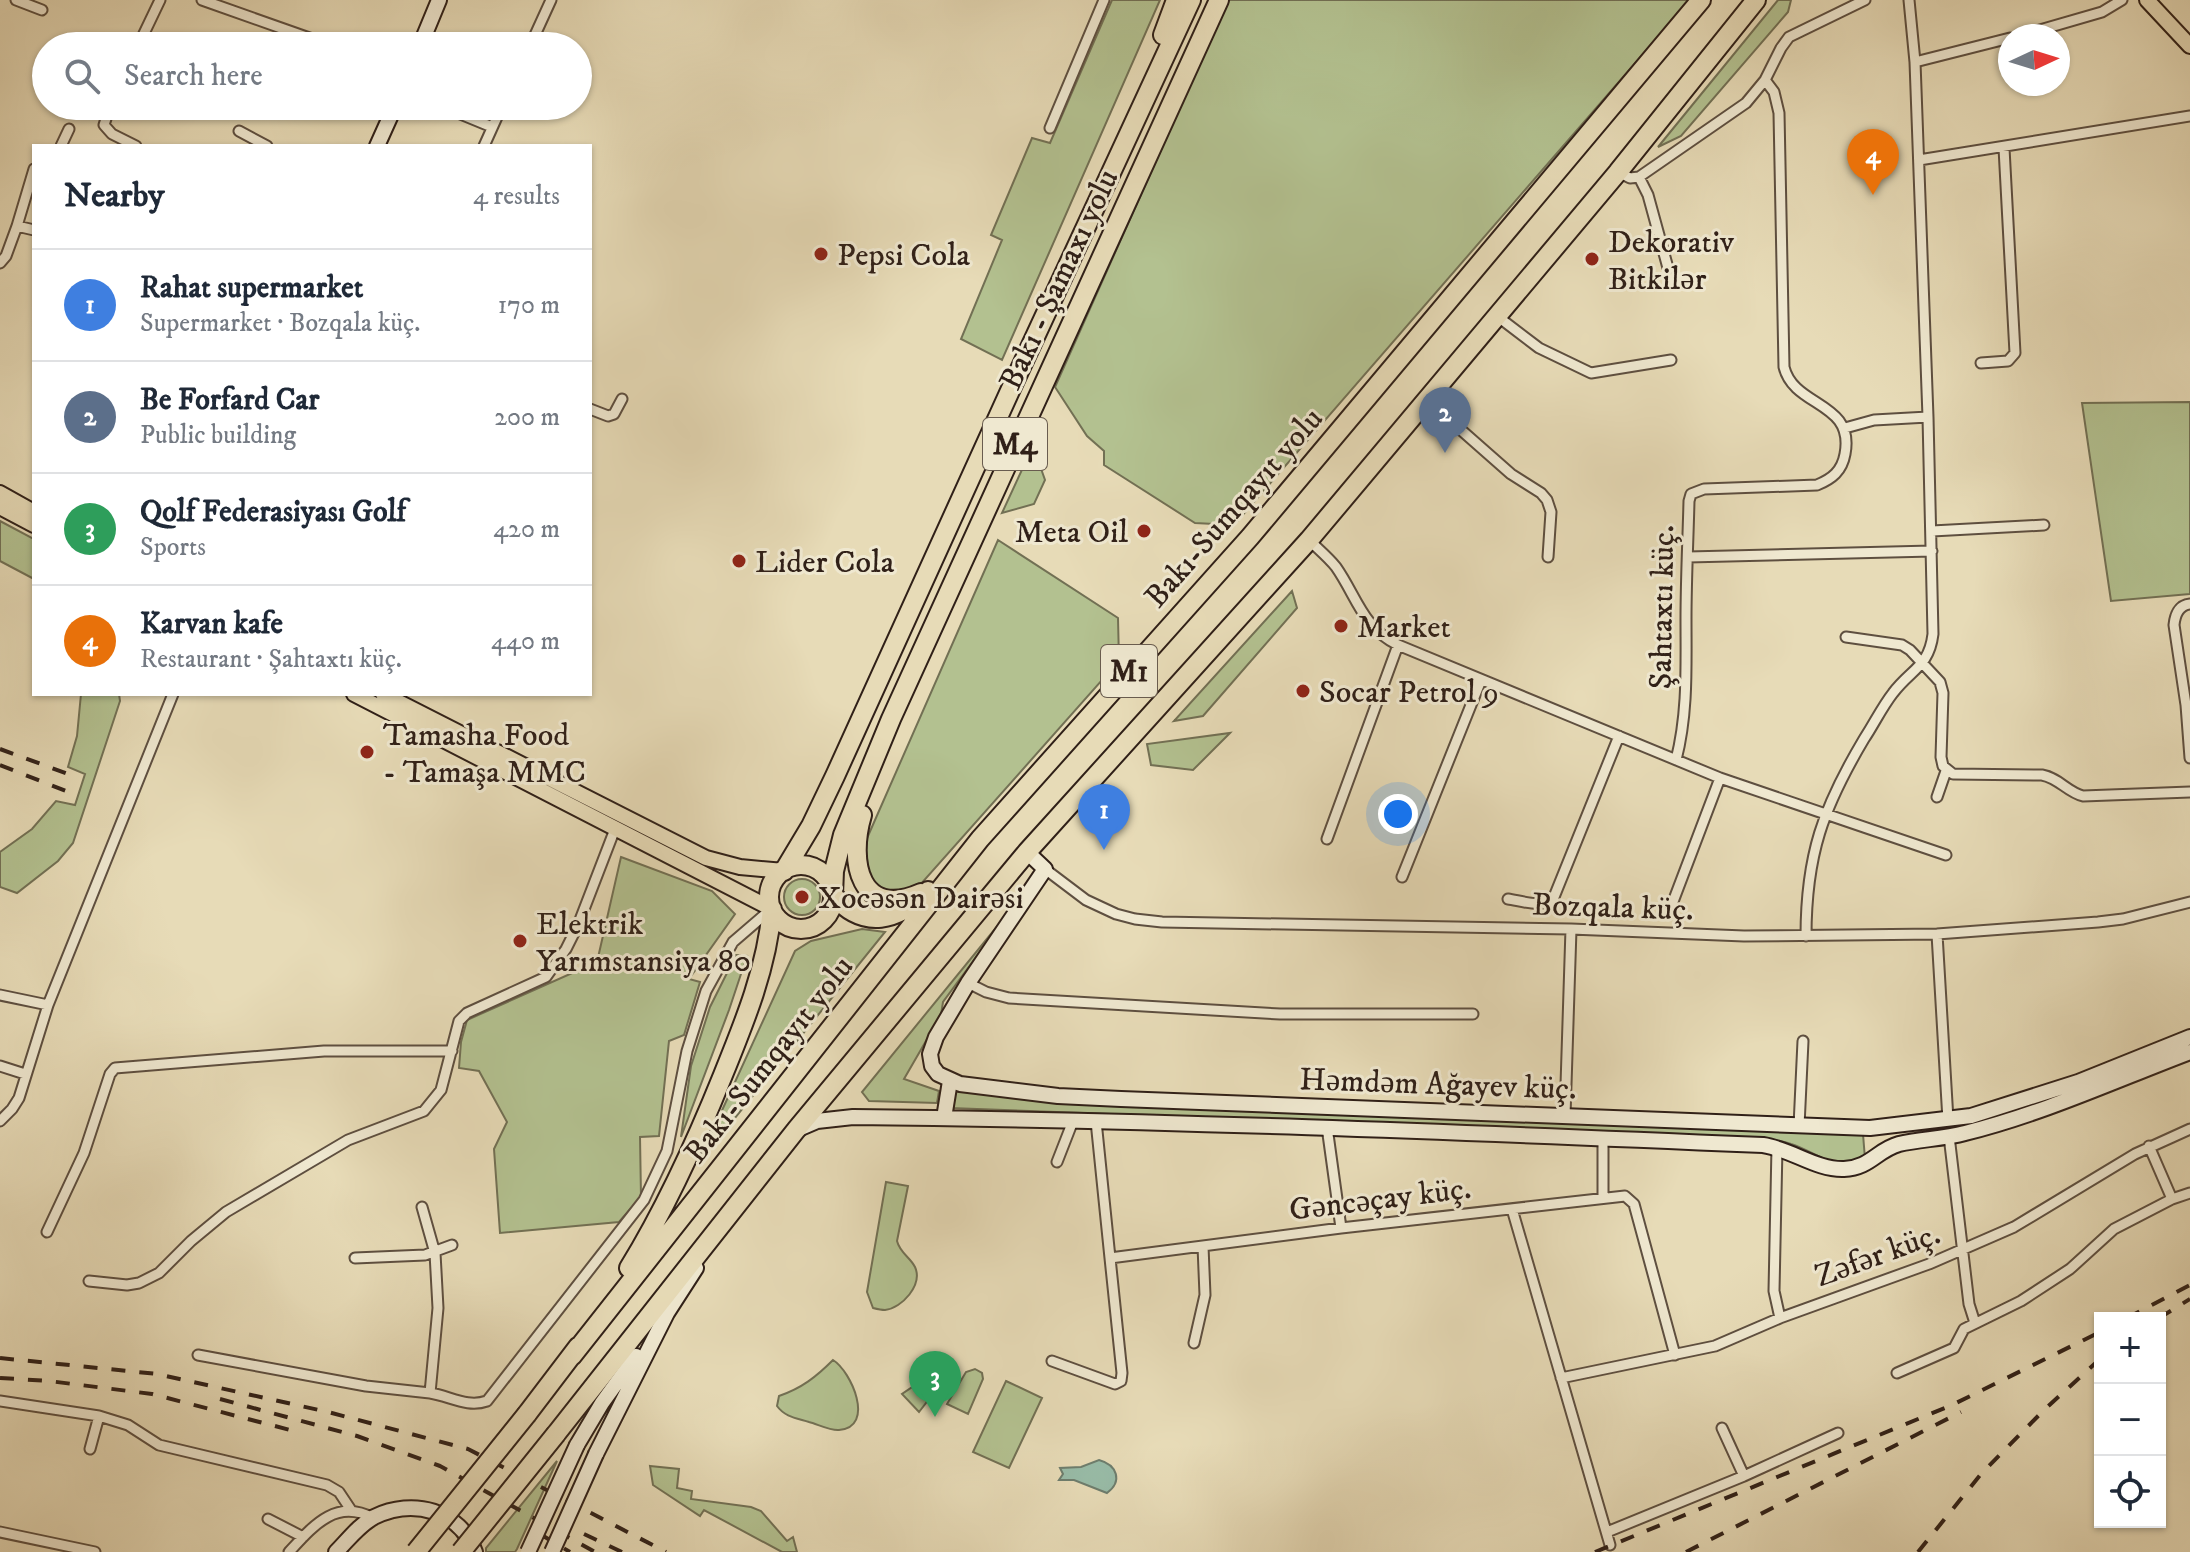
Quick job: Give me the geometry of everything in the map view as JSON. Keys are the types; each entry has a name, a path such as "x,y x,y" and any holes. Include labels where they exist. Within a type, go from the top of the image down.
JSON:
{"highway":[{"name":"Bakı - Şamaxı yolu","path":"1110,174 1176,0"},
{"name":"Bakı - Şamaxı yolu","path":"784,871 811,826 835,776 1191,0"},
{"name":"Bakı - Şamaxı yolu","path":"833,895 834,871 843,835 891,719 1219,0"},
{"name":"Bakı-Sumqayıt yolu","path":"572,1356 980,839 1250,537 1701,0"},
{"name":"Bakı-Sumqayıt yolu","path":"461,1552 796,1130 1027,852 1309,540 1618,172 1756,0"},
{"path":"891,719 857,834 857,867 867,886 883,898 912,898 928,891"},
{"path":"416,1552 572,1356 652,1231 699,1135 748,1010 763,963 772,909 769,897 772,885 784,871 799,865 815,869 827,880 833,895 844,908 853,913 888,918 908,909 980,839"},
{"path":"772,909 787,926 808,928 827,916 833,895"}],"main road":[{"path":"2147,0 2190,46"},
{"path":"2154,0 2167,20"},
{"path":"0,493 32,511"},
{"path":"0,507 32,524"},
{"path":"358,696 772,909"},
{"path":"387,696 706,858 740,867 784,871"}],"street":[{"path":"16,0 42,10"},
{"path":"145,32 160,0"},
{"path":"202,0 292,32"},
{"path":"426,32 439,0"},
{"path":"536,32 551,0"},
{"path":"1050,128 1104,0"},
{"path":"1618,172 1630,178 1639,177 1746,103 1765,80 1789,37 1865,0"},
{"path":"1806,936 1811,868 1825,813 1840,779 1894,691 1924,664 1932,647 1932,531 1919,160 1909,0"},
{"path":"2060,24 2102,12 2122,0"},
{"path":"1915,62 1998,41"},
{"path":"1765,80 1774,92 1779,113 1784,367 1787,379 1830,411 1845,428 1874,420 1928,417"},
{"path":"1919,160 2190,116"},
{"path":"106,120 107,131 132,144"},
{"path":"378,144 389,120"},
{"path":"475,120 492,127"},
{"path":"485,144 495,120"},
{"path":"62,144 69,129"},
{"path":"239,131 263,144"},
{"path":"1981,363 2008,361 2015,353 2004,148"},
{"path":"0,263 6,256 17,226 32,176"},
{"path":"1639,177 1648,195 1668,268"},
{"path":"17,226 32,230"},
{"path":"1497,316 1539,348 1591,373 1671,360"},
{"path":"592,410 608,416 614,414 622,399"},
{"path":"1427,400 1511,474 1547,500 1551,512 1548,557"},
{"name":"Şahtaxtı küç.","path":"1676,760 1684,722 1687,680 1691,494 1704,489 1817,485 1838,472 1845,459 1845,428"},
{"path":"1932,531 2044,525"},
{"path":"1309,540 1336,567 1370,624 1398,645 1720,778 1946,855"},
{"path":"1688,557 1932,551"},
{"path":"2190,604 2185,604 2176,613 2174,625 2188,705 2190,758"},
{"path":"1846,637 1902,645 1924,664 1942,688 1941,757 1946,771 1937,797"},
{"path":"1327,839 1398,645"},
{"path":"1402,877 1481,680"},
{"path":"0,1121 19,1098 48,1005 172,696"},
{"path":"1508,899 1543,904 1551,902 1619,736"},
{"path":"1946,771 1953,774 2042,775 2083,796 2190,792"},
{"path":"1671,907 1720,778"},
{"path":"89,1281 127,1285 159,1273 226,1212 348,1140 424,1111 441,1090 459,1021 467,1013 539,980 554,969 578,925 615,829"},
{"path":"944,1118 950,1081 932,1066 931,1046 968,983 1045,869 1027,852"},
{"name":"Bozqala küç.","path":"1045,869 1086,900 1116,914 1148,921 1257,925 1571,929 1706,936 1937,934 2111,921 2190,902"},
{"path":"198,1355 377,1388 430,1393 470,1405 487,1401 644,1200 667,1151 687,1051 710,981 733,942 772,909"},
{"path":"1565,1116 1571,929"},
{"path":"1937,934 1949,1136 1969,1304 1975,1323"},
{"path":"968,983 996,995 1025,999 1280,1014 1473,1014"},
{"path":"0,995 48,1005"},
{"name":"Həmdəm Ağayev küç.","path":"950,1081 1058,1096 1870,1128 1971,1116 2064,1086 2190,1037"},
{"path":"1799,1126 1803,1041"},
{"path":"47,1232 84,1153 110,1074 115,1068 324,1051 452,1051"},
{"path":"796,1130 836,1117 1327,1127 1777,1147 1819,1164 1841,1169 1863,1166 1896,1145 1949,1136 2008,1120 2190,1052"},
{"path":"0,1066 25,1074"},
{"path":"1057,1162 1073,1121"},
{"path":"1052,1361 1115,1384 1121,1381 1096,1121"},
{"path":"1327,1127 1341,1228"},
{"name":"Zəfər küç.","path":"1561,1378 1715,1346 1780,1318 1964,1250 2014,1227 2149,1146 2190,1129"},
{"path":"1603,1138 1603,1198"},
{"path":"2149,1146 2172,1199"},
{"path":"1777,1147 1774,1291 1780,1318"},
{"path":"1897,1373 1954,1348 1964,1329 2021,1301 2070,1269 2114,1229 2190,1193"},
{"name":"Gəncəçay küç.","path":"1110,1258 1625,1196 1634,1204 1675,1355"},
{"path":"528,1552 577,1445 602,1403 667,1313 739,1202"},
{"path":"422,1207 435,1253 438,1321 430,1393"},
{"path":"1512,1209 1610,1545"},
{"path":"355,1258 435,1253 452,1245"},
{"path":"1194,1343 1205,1295 1203,1246"},
{"path":"552,1552 618,1406 667,1313"},
{"path":"0,1401 99,1416 128,1425 159,1445 327,1485 339,1492 351,1510"},
{"path":"90,1449 99,1416"},
{"path":"1722,1428 1744,1476"},
{"path":"1607,1532 1744,1476 1838,1433"},
{"path":"289,1552 325,1518 359,1510 373,1518"},
{"path":"336,1552 373,1518 408,1510 440,1512 462,1527 475,1552"},
{"path":"268,1519 303,1537"},
{"path":"0,1532 95,1552"}],"shaded area":[{"path":"1112,0 1160,0 1002,360 961,339 1002,240 991,235 1032,138 1050,143"},
{"path":"1228,0 1690,0 1234,525 1195,523 1104,465 1104,451 1087,436 1055,387"},
{"path":"1778,0 1791,0 1788,12 1681,136 1658,147"},
{"path":"2190,402 2190,594 2111,601 2082,403"},
{"path":"1033,446 1045,480 1034,504 1002,513"},
{"path":"0,521 32,538 32,578 0,561"},
{"path":"998,540 1118,618 1119,661 920,885 891,891 882,888 869,876 863,855 866,840"},
{"path":"1292,591 1297,608 1203,716 1174,721"},
{"path":"81,696 119,696 73,843 58,861 17,893 0,887 0,852 32,829 56,801 75,805 85,774 68,767 77,736"},
{"path":"1230,733 1193,770 1151,765 1147,744"},
{"path":"621,857 712,891 735,914 689,979 700,982 684,1035 669,1041 659,1136 640,1137 641,1197 619,1222 500,1233 494,1149 507,1122 479,1071 459,1068 467,1020 597,962"},
{"name":"Xocəsən Dairəsi","path":"802,879 815,884 820,897 815,910 802,915 789,910 784,897 789,884"},
{"path":"1017,902 943,1002 941,1015 904,1079 939,1091 937,1103 869,1101 862,1092"},
{"path":"862,929 885,932 697,1165 795,951 811,941"},
{"path":"736,955 747,956 681,1137 691,1066 710,1007"},
{"path":"953,1090 1000,1096 1863,1134 1865,1159 1834,1162 1787,1143 1758,1138 950,1108"},
{"path":"886,1182 908,1186 897,1241 917,1274 914,1288 904,1300 885,1310 873,1308 867,1292"},
{"path":"833,1360 847,1375 857,1398 856,1419 850,1427 832,1429 791,1417 780,1410 777,1406 779,1396 808,1381"},
{"path":"952,1360 956,1364 919,1412 902,1394"},
{"path":"975,1369 982,1373 983,1379 968,1414 947,1404 966,1372"},
{"path":"1006,1381 1042,1398 1009,1468 973,1452"},
{"path":"1099,1460 1114,1469 1116,1474 1115,1483 1107,1493 1074,1480 1059,1480 1063,1474 1060,1468 1081,1467"},
{"path":"557,1461 515,1552 486,1552 486,1548"},
{"path":"650,1466 679,1469 677,1488 692,1491 691,1499 761,1511 787,1541 793,1537 797,1552 782,1552 704,1510 700,1516 653,1485"}],"railway":[{"path":"0,749 68,774"},
{"path":"0,765 71,793"},
{"path":"2138,1312 2190,1285"},
{"path":"2166,1314 2190,1299"},
{"path":"1595,1552 1952,1405 2094,1335"},
{"path":"0,1358 157,1374 328,1412 468,1449 666,1552"},
{"path":"1918,1552 1981,1474 2094,1364"},
{"path":"0,1378 152,1394 294,1431"},
{"path":"220,1399 357,1436 440,1466 595,1552"},
{"path":"1686,1552 1961,1412"},
{"path":"540,1534 570,1552"},
{"path":"584,1534 622,1552"}],"place":[{"name":"Karvan kafe","path":"1873,195"},
{"name":"Pepsi Cola","path":"821,254"},
{"name":"Dekorativ Bitkilər","path":"1592,259"},
{"name":"Be Forfard Car","path":"1445,453"},
{"name":"Meta Oil","path":"1144,531"},
{"name":"Lider Cola","path":"739,561"},
{"name":"Market","path":"1341,626"},
{"name":"Socar Petrol 9","path":"1303,691"},
{"name":"Tamasha Food - Tamaşa MMC","path":"367,752"},
{"name":"Rahat supermarket","path":"1104,850"},
{"name":"Xocəsən Dairəsi","path":"802,897"},
{"name":"Elektrik Yarımstansiya 80","path":"520,941"},
{"name":"Qolf Federasiyası Golf","path":"935,1417"}]}
